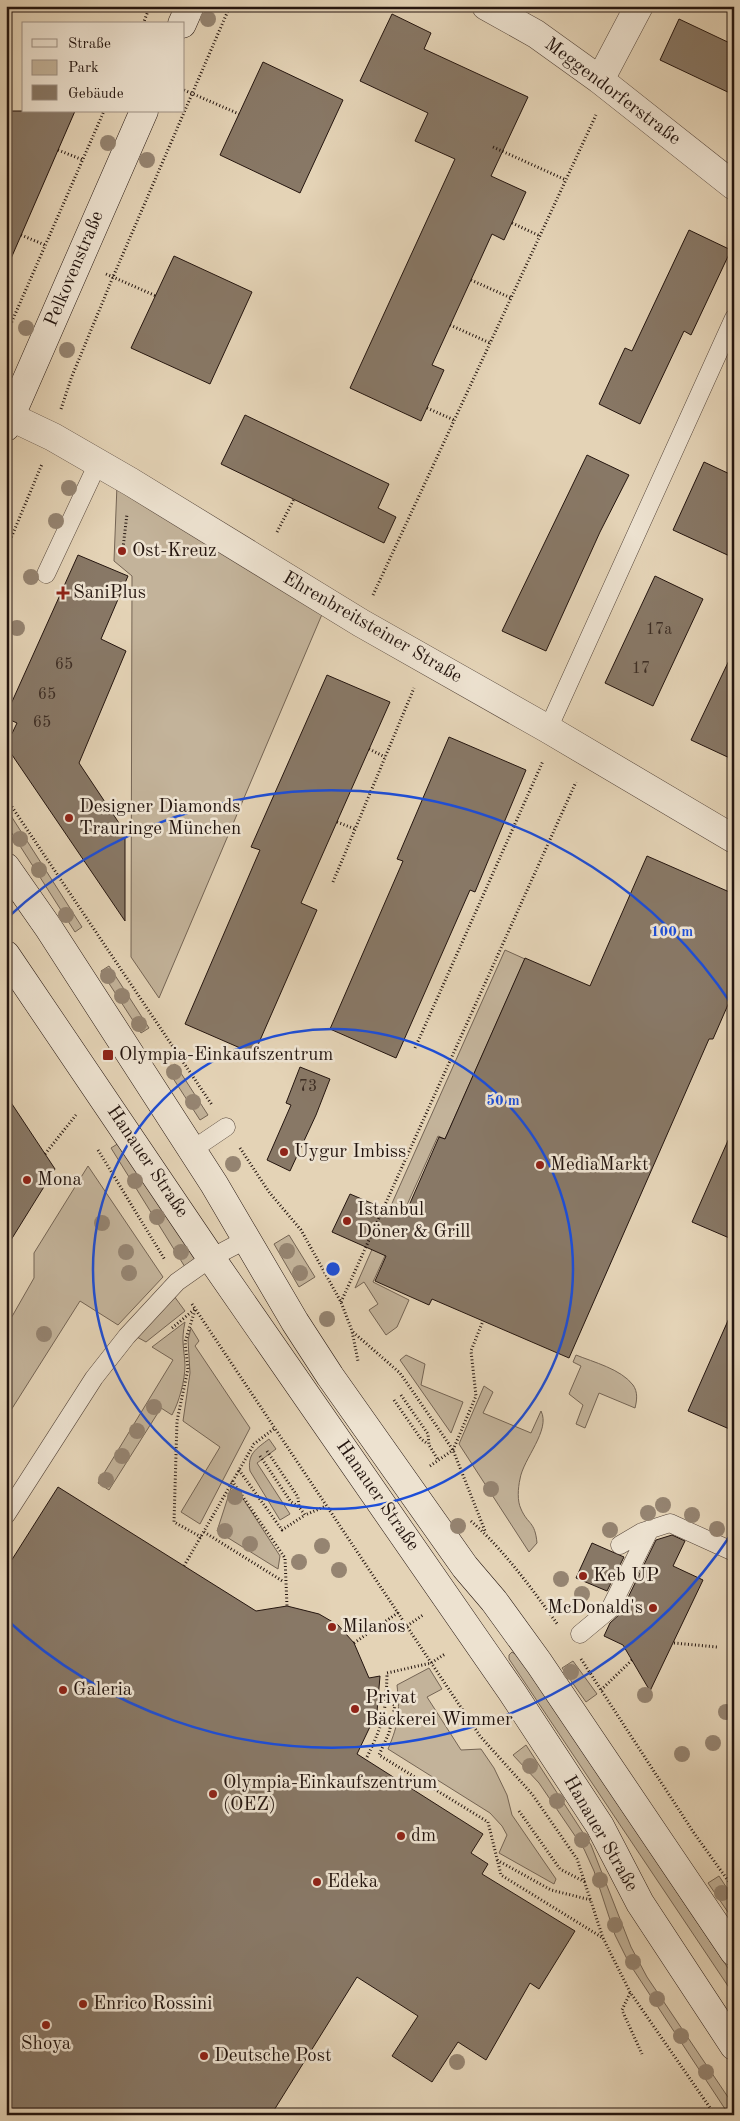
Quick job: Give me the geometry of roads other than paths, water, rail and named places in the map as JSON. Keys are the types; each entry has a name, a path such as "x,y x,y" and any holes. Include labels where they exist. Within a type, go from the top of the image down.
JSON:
{"main road":[{"path":"183,22 190,6"},
{"name":"Meggendorferstraße","path":"486,6 536,34 604,84 734,186"},
{"path":"604,84 639,6"},
{"name":"Pelkovenstraße","path":"8,422 144,112"},
{"name":"Ehrenbreitsteiner Straße","path":"8,422 53,437 360,623 548,729 734,839"},
{"name":"Hanauer Straße","path":"6,867 48,927 192,1150 295,1322 330,1376 465,1567 494,1601 545,1671 734,1952"},
{"name":"Hanauer Straße","path":"6,955 211,1258 512,1692 600,1826 640,1903 734,2046"}],"lane":[{"path":"548,729 734,318"},
{"path":"46,574 98,463"},
{"path":"192,1150 226,1126"},
{"path":"6,1515 94,1378 127,1336 178,1282 211,1258 247,1239"},
{"path":"620,1545 650,1529 670,1523 734,1552"},
{"path":"580,1634 610,1609 650,1529"}],"place":[{"name":"Ost-Kreuz","path":"122,551"},
{"name":"SaniPlus","path":"63,593"},
{"name":"Designer Diamonds Trauringe München","path":"69,818"},
{"name":"Olympia-Einkaufszentrum","path":"108,1055"},
{"name":"Uygur Imbiss","path":"284,1152"},
{"name":"MediaMarkt","path":"540,1165"},
{"name":"Mona","path":"27,1180"},
{"name":"Istanbul Döner & Grill","path":"347,1221"},
{"name":"Keb UP","path":"583,1576"},
{"name":"McDonald's","path":"653,1608"},
{"name":"Milanos","path":"332,1627"},
{"name":"Galeria","path":"63,1690"},
{"name":"Privat Bäckerei Wimmer","path":"355,1709"},
{"name":"Olympia-Einkaufszentrum (OEZ)","path":"213,1794"},
{"name":"dm","path":"401,1836"},
{"name":"Edeka","path":"317,1882"},
{"name":"Enrico Rossini","path":"83,2004"},
{"name":"Shoya","path":"46,2025"},
{"name":"Deutsche Post","path":"204,2056"}]}
